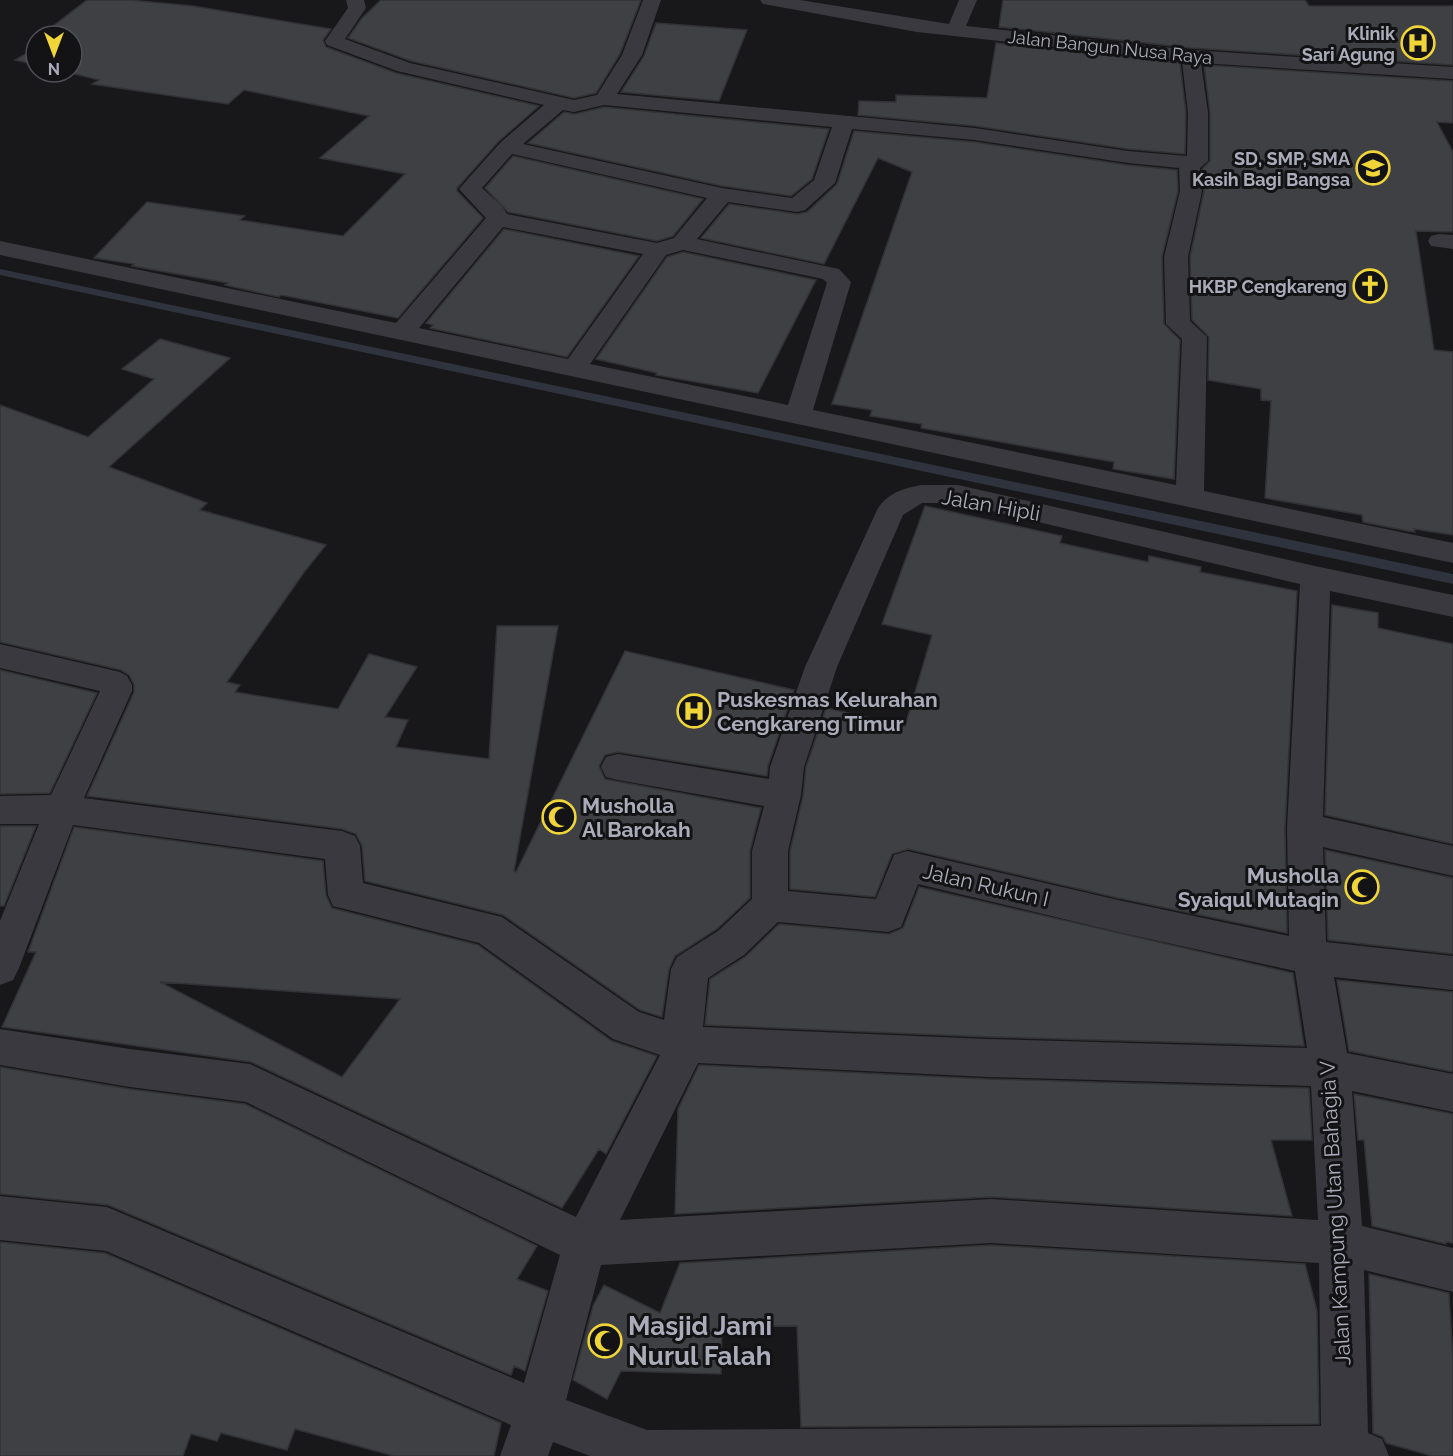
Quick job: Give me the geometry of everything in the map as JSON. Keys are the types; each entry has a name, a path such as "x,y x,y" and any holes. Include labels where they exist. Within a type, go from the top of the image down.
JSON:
{"street":[{"path":"356,0 357,8 334,41 404,67 574,106 604,99 975,134 1128,157 1189,163 1197,161 1198,122 1191,56"},
{"path":"604,99 632,55 652,0"},
{"name":"Jalan Bangun Nusa Raya","path":"769,0 800,3 837,13 955,31 1191,56 1453,73"},
{"path":"955,31 968,0"},
{"path":"498,219 494,211 470,189 507,147 561,102"},
{"path":"507,147 722,195 797,205 824,183 843,123"},
{"path":"1189,163 1191,191 1176,257 1178,324 1195,337 1190,497"},
{"path":"682,243 722,195"},
{"path":"498,219 658,250 682,243 831,274 839,282 798,415"},
{"path":"402,332 498,219"},
{"path":"0,248 1453,553"},
{"path":"574,368 658,250"},
{"name":"Jalan Hipli","path":"784,795 788,767 821,667 891,510 902,498 917,494 958,494 1315,577 1453,606"},
{"name":"Jalan Kampung Utan Bahagia V","path":"1315,577 1305,828 1308,957 1314,971 1330,1068 1351,1454"},
{"path":"0,656 109,681 116,685 62,809 0,968"},
{"path":"525,1456 585,1244 669,1086 679,1062 690,969 731,943 770,905 770,851 784,795 618,767"},
{"path":"0,810 62,809 342,846 346,895 489,929 627,1026 681,1044 988,1058 1330,1068 1453,1093"},
{"path":"1305,828 1453,861"},
{"name":"Jalan Rukun I","path":"770,905 888,916 907,866 1118,916 1308,957"},
{"path":"1308,957 1453,973"},
{"path":"0,1047 130,1068 250,1083 585,1244 991,1221 1341,1243 1453,1270"},
{"path":"0,1218 107,1229 539,1413 647,1454 1351,1454"}],"building":[{"path":"87,0 129,0 193,6 331,29 323,40 326,47 396,73 539,106 499,141 457,188 457,191 483,218 398,318 281,295 279,297 225,285 228,283 94,258 147,202 245,216 240,220 343,236 405,174 320,158 369,116 244,90 228,104 92,84 99,80 84,76 84,24 56,24"},
{"path":"381,0 641,0 620,54 596,93 574,98 411,61 348,38 362,18"},
{"path":"1003,0 1305,0 1309,6 1453,6 1453,65 1191,48 999,27"},
{"path":"656,23 747,30 719,101 621,92 644,56"},
{"path":"996,43 1180,63 1186,113 1185,154 1128,149 975,126 858,115 859,101 896,102 896,95 987,98"},
{"path":"24,55 24,62 15,60"},
{"path":"1204,65 1453,81 1453,123 1437,122 1453,152 1453,232 1416,231 1434,350 1453,352 1453,535 1414,529 1415,532 1408,531 1363,522 1362,515 1265,498 1271,401 1261,400 1261,389 1208,380 1209,337 1192,320 1190,257 1204,191 1202,169 1210,161 1210,113"},
{"path":"604,107 829,129 812,179 791,196 722,186 528,143 564,112 575,114"},
{"path":"854,131 975,142 1177,170 1178,191 1162,257 1164,324 1180,340 1174,479 1113,469 1114,462 921,428 922,424 870,416 872,410 832,404 912,172 878,158 824,264 701,238 729,204 797,214 807,212 837,184"},
{"path":"513,156 703,199 673,236 657,241 508,212 485,188"},
{"path":"504,229 639,256 567,357 430,328 433,325 426,323"},
{"path":"683,252 816,280 758,393 656,375 657,373 596,359 667,257"},
{"path":"160,339 230,358 109,467 207,503 200,510 326,545 227,682 240,685 235,692 338,709 369,654 417,667 385,717 408,720 396,747 489,759 497,626 558,626 514,871 516,872 625,651 794,690 768,766 767,776 618,752 605,755 599,766 605,779 761,808 750,851 750,898 717,929 675,956 669,969 662,1017 640,1010 503,915 365,881 362,846 356,834 342,829 87,796 134,692 134,685 129,675 121,670 0,642 0,405 88,437 154,379 122,369"},
{"path":"925,506 1062,536 1060,543 1148,562 1149,556 1201,567 1200,572 1297,591 1285,828 1287,933 1118,898 908,849 892,854 875,897 790,889 790,851 803,796 806,767 826,708 905,726 932,635 882,624"},
{"path":"1332,605 1378,613 1378,628 1453,644 1453,844 1325,815"},
{"path":"0,670 97,693 50,793 0,794"},
{"path":"0,826 36,826 4,906 0,906"},
{"path":"74,827 323,861 326,895 332,908 478,945 612,1041 657,1056 606,1154 599,1149 562,1208 251,1062 2,1027 36,952 28,952","holes":["160,982 400,999 342,1077"]},
{"path":"1325,850 1453,878 1453,954 1328,940"},
{"path":"919,887 1293,973 1304,1046 988,1037 705,1025 710,979 745,957 779,924 889,934 903,928"},
{"path":"1337,980 1453,992 1453,1072 1349,1051"},
{"path":"699,1065 988,1079 1309,1088 1312,1140 1271,1140 1292,1216 991,1197 675,1214 678,1109"},
{"path":"0,1067 130,1089 245,1104 537,1246 517,1279 548,1291 525,1371 514,1366 511,1375 108,1205 0,1194"},
{"path":"1354,1094 1453,1114 1453,1243 1446,1242 1446,1244 1372,1226 1364,1140 1358,1140"},
{"path":"0,1242 105,1253 501,1423 494,1456 394,1456 295,1429 287,1450 221,1433 217,1441 191,1434 183,1456 0,1456"},
{"path":"991,1245 1305,1264 1317,1311 1319,1424 801,1427 797,1326 722,1327 721,1374 621,1371 607,1399 573,1380 593,1306 604,1285 660,1313 680,1263"},
{"path":"1369,1274 1449,1293 1453,1360 1453,1456 1432,1456 1386,1443 1383,1437 1373,1433"}],"waterway":[{"path":"0,272 1453,579"}],"place":[{"name":"Klinik Sari Agung","path":"1418,43"},
{"name":"SD, SMP, SMA Kasih Bagi Bangsa","path":"1373,168"},
{"name":"HKBP Cengkareng","path":"1370,286"},
{"name":"Puskesmas Kelurahan Cengkareng Timur","path":"694,711"},
{"name":"Musholla Al Barokah","path":"559,817"},
{"name":"Musholla Syaiqul Mutaqin","path":"1362,887"},
{"name":"Masjid Jami Nurul Falah","path":"605,1341"}]}
